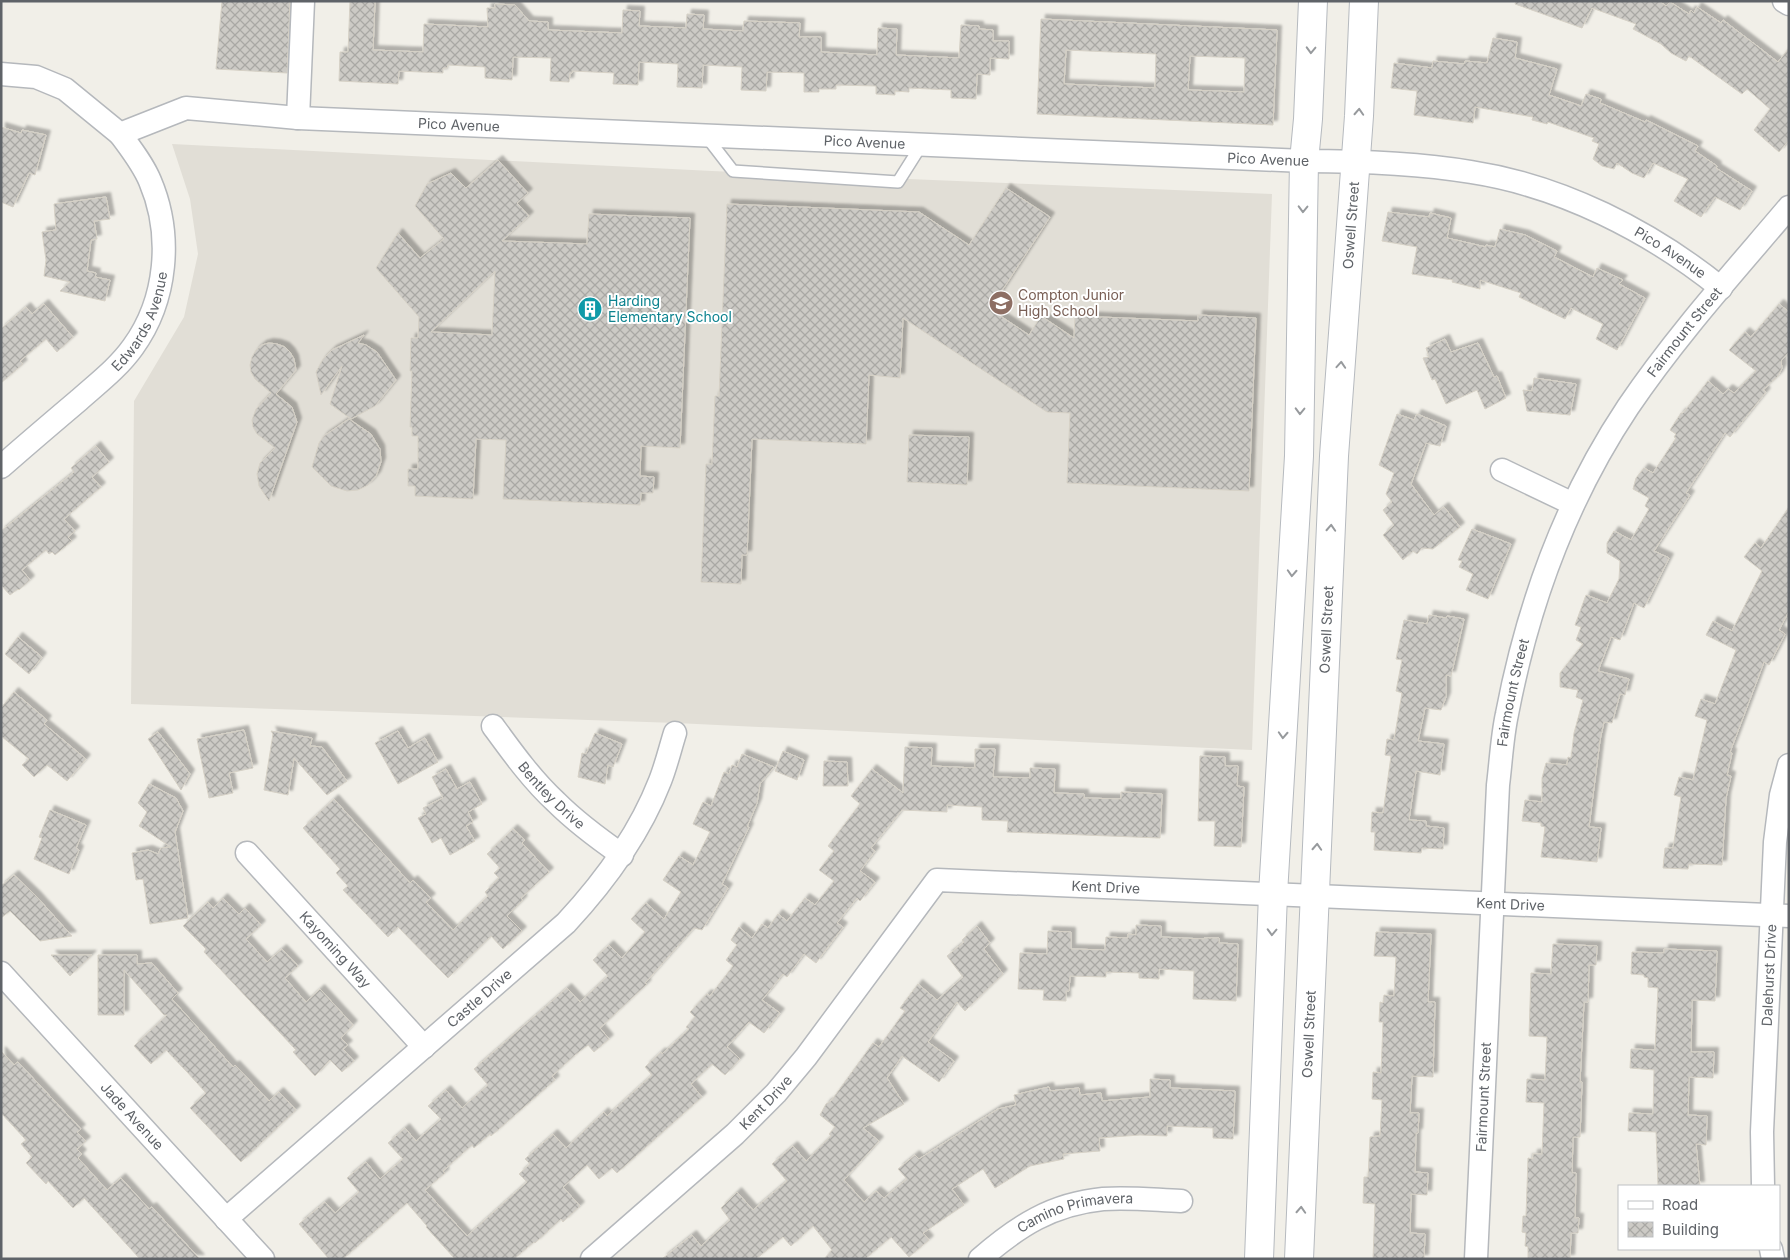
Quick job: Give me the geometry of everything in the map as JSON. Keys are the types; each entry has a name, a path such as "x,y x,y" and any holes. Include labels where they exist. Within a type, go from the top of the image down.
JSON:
{"main road":[{"path":"1259,1259 1273,894 1299,456 1304,161 1308,119 1313,1"},
{"name":"Oswell Street","path":"1299,1259 1334,456 1359,116 1364,1"}],"street":[{"path":"298,118 303,1"},
{"path":"1784,1 1789,4"},
{"path":"1,74 36,77 65,89 120,134"},
{"name":"Pico Avenue","path":"120,134 186,108 298,118 1304,161 1355,161 1426,166 1473,172 1519,182 1564,197 1616,220 1666,248 1721,288"},
{"name":"Edwards Avenue","path":"1,467 116,368 133,347 148,322 158,294 164,265 164,235 159,206 150,181 138,157 120,134"},
{"name":"Fairmount Street","path":"1476,1259 1498,785 1506,716 1521,648 1537,594 1573,504 1599,455 1628,407 1660,362 1789,207"},
{"path":"1502,470 1573,504"},
{"name":"Bentley Drive","path":"492,726 523,767 555,802 590,832 622,855"},
{"name":"Castle Drive","path":"226,1219 566,922 594,892 622,855 643,819 660,781 675,733"},
{"name":"Dalehurst Drive","path":"1763,1185 1762,1132 1780,916 1775,842 1781,795 1789,764"},
{"name":"Kayoming Way","path":"247,854 424,1047"},
{"name":"Kent Drive","path":"592,1259 735,1134 776,1093 806,1057 937,880 1780,916"},
{"name":"Jade Avenue","path":"1,972 263,1259"},
{"name":"Camino Primavera","path":"980,1259 1000,1241 1026,1223 1052,1211 1076,1204 1104,1199 1180,1201"}],"lane":[{"path":"705,135 733,171 871,181 898,182 922,144"}],"shaded area":[{"path":"172,144 712,171 1272,194 1252,750 676,723 131,704 134,401 184,317 198,254 190,199"}],"building":[{"path":"222,1 290,1 287,73 216,69"},
{"path":"350,1 375,1 373,50 423,52 424,24 488,27 487,8 495,8 495,4 515,5 529,21 548,22 548,30 622,33 623,10 640,11 639,26 686,28 687,14 704,15 703,29 743,31 744,21 800,23 799,37 821,37 821,52 877,55 878,28 897,29 896,55 959,58 961,25 979,26 979,29 993,30 993,41 1009,41 1009,59 990,58 990,75 977,74 976,99 951,98 951,90 909,88 909,92 895,91 895,95 876,94 876,86 836,85 836,89 819,89 819,92 804,92 804,73 767,72 766,91 741,90 742,67 703,65 702,88 677,87 678,64 639,62 638,85 613,84 614,73 572,71 569,82 550,81 551,58 513,57 512,80 485,78 485,67 448,65 447,68 443,68 443,73 399,71 398,84 339,81 340,52 348,52"},
{"path":"1516,1 1659,1 1666,6 1670,2 1689,14 1691,10 1694,13 1697,7 1721,23 1723,20 1778,62 1789,48 1789,140 1779,152 1754,130 1770,109 1747,89 1742,94 1689,56 1686,61 1671,53 1661,44 1633,29 1636,24 1592,8 1582,28 1515,4"},
{"path":"1041,19 1277,30 1273,125 1037,114","holes":["1066,50 1156,54 1155,88 1064,84","1190,56 1245,58 1244,92 1188,90"]},
{"path":"1493,38 1517,42 1515,58 1557,69 1549,95 1581,106 1586,94 1601,99 1600,103 1645,122 1646,120 1698,146 1695,151 1717,166 1716,168 1752,191 1740,210 1715,197 1701,217 1674,201 1688,179 1653,163 1644,178 1617,163 1614,169 1602,166 1593,159 1599,144 1592,141 1594,138 1548,122 1547,124 1532,120 1533,117 1475,107 1473,123 1414,115 1417,91 1391,88 1394,63 1432,68 1433,61 1464,64 1465,61 1487,63"},
{"path":"1,127 21,133 22,130 46,135 35,175 29,173 13,207 1,202"},
{"path":"498,160 528,193 517,203 529,216 502,241 587,244 589,214 690,218 680,448 641,446 640,476 654,477 653,493 641,493 640,505 503,499 506,440 476,439 473,499 415,496 415,486 408,486 408,469 418,469 418,436 412,436 412,427 410,427 412,371 410,371 411,338 418,338 419,317 376,268 398,233 420,258 444,239 415,206 427,184 451,173 466,188","holes":["495,271 492,335 431,332"]},
{"path":"1006,188 1050,217 990,309 1029,335 1041,316 1074,338 1075,316 1198,321 1198,315 1256,318 1249,491 1067,483 1070,413 1047,412 903,318 900,378 869,375 866,444 752,439 747,555 742,555 741,584 701,582 706,464 712,464 715,396 719,396 727,204 919,212 969,245"},
{"path":"106,197 110,219 94,221 97,239 91,240 87,271 96,273 95,277 110,280 105,301 60,291 70,282 44,276 46,260 42,232 56,230 54,204"},
{"path":"1388,212 1429,217 1430,213 1451,218 1447,238 1486,247 1486,245 1495,247 1500,229 1525,235 1557,251 1554,257 1593,277 1597,268 1623,280 1619,284 1645,298 1617,350 1596,339 1603,324 1571,308 1565,319 1519,297 1521,293 1480,280 1480,289 1452,282 1453,280 1412,274 1417,247 1382,241"},
{"path":"44,304 73,337 57,352 46,339 20,361 23,364 1,383 1,329 26,307 32,314"},
{"path":"1779,304 1789,312 1789,352 1781,361 1782,368 1778,376 1763,390 1766,392 1730,437 1725,433 1686,493 1690,495 1654,551 1669,558 1644,608 1634,603 1620,640 1611,637 1598,671 1629,679 1625,695 1620,694 1612,723 1604,722 1600,740 1589,827 1601,828 1597,862 1541,857 1545,827 1541,826 1541,823 1522,821 1525,800 1542,802 1542,778 1546,763 1567,765 1568,757 1571,758 1574,733 1583,700 1576,697 1578,690 1560,687 1560,673 1583,644 1576,640 1581,627 1575,625 1586,595 1607,603 1619,579 1620,561 1607,553 1607,543 1614,531 1631,540 1649,509 1645,506 1649,498 1633,489 1636,478 1644,468 1653,473 1676,438 1674,437 1676,434 1670,430 1681,413 1683,413 1708,381 1723,394 1728,389 1734,393 1756,371 1729,350 1745,332 1751,337"},
{"path":"364,335 358,343 366,345 377,352 396,380 375,406 351,419 330,404 342,366 321,395 316,372 323,359 332,350"},
{"path":"1445,339 1451,352 1478,343 1494,377 1497,376 1506,398 1485,409 1477,390 1446,404 1435,379 1432,380 1423,358 1429,357 1426,348"},
{"path":"269,343 285,347 294,359 296,370 276,394 292,407 297,422 269,501 259,486 257,474 260,463 275,448 257,434 252,420 256,409 271,393 255,379 250,365 256,350 262,345"},
{"path":"1534,378 1576,384 1570,415 1527,411 1523,390 1532,391"},
{"path":"1397,414 1414,420 1417,414 1446,426 1440,446 1426,443 1411,484 1434,515 1444,507 1460,527 1433,549 1422,548 1417,554 1413,551 1403,560 1383,535 1394,525 1383,510 1392,502 1386,494 1394,473 1379,465"},
{"path":"349,419 371,434 380,449 381,462 376,476 368,485 358,490 347,491 331,486 312,467 319,443 324,436"},
{"path":"909,435 969,437 967,485 907,482"},
{"path":"96,446 109,462 92,477 101,487 64,519 75,531 68,537 72,541 55,555 52,552 49,554 46,550 22,570 30,580 10,595 1,585 1,531 74,472 71,468"},
{"path":"1789,507 1789,611 1779,630 1785,634 1769,665 1764,662 1730,752 1732,753 1727,775 1731,776 1726,798 1722,865 1689,864 1688,869 1663,868 1665,848 1673,848 1681,797 1674,795 1679,777 1693,780 1707,720 1695,716 1701,699 1715,704 1736,650 1706,635 1713,621 1732,631 1762,571 1744,557 1755,543 1761,548"},
{"path":"1472,529 1511,544 1488,599 1466,590 1473,574 1459,567 1462,561 1458,560"},
{"path":"1429,615 1464,619 1451,676 1446,675 1446,697 1441,710 1425,708 1418,741 1444,744 1440,775 1416,771 1409,820 1426,821 1426,826 1444,828 1443,849 1422,848 1421,853 1374,850 1375,832 1371,832 1372,812 1383,813 1391,756 1385,755 1387,739 1394,740 1402,693 1396,691 1402,660 1396,659 1404,620 1427,624"},
{"path":"18,637 42,657 29,674 5,654"},
{"path":"14,692 47,720 44,724 86,759 67,781 47,765 34,777 22,765 29,759 1,736 1,708"},
{"path":"244,730 253,768 229,773 233,793 209,798 197,739"},
{"path":"271,731 312,738 310,746 322,747 347,781 327,795 294,758 288,795 264,790 273,734"},
{"path":"398,731 408,748 425,738 438,762 398,784 375,743"},
{"path":"158,732 190,774 181,790 148,739"},
{"path":"595,733 622,744 613,767 608,765 605,784 578,777 582,753 586,754"},
{"path":"905,747 932,748 931,766 975,768 975,749 995,749 993,777 1030,778 1030,768 1055,769 1054,793 1084,794 1084,798 1121,799 1121,792 1162,794 1160,838 1007,832 1008,821 982,820 982,807 947,805 947,812 902,810 871,848 875,851 860,871 875,882 860,901 857,898 837,923 843,927 816,963 804,954 787,977 783,974 762,1000 780,1013 764,1033 749,1022 727,1047 740,1059 725,1075 712,1064 691,1084 702,1097 617,1173 612,1168 599,1179 587,1165 563,1187 580,1206 563,1222 561,1219 514,1259 455,1259 407,1203 343,1259 329,1259 299,1224 325,1202 335,1213 359,1192 347,1178 366,1162 380,1179 403,1159 388,1143 405,1128 416,1141 441,1119 428,1106 446,1090 462,1108 488,1085 474,1069 567,988 580,1002 608,976 593,960 609,945 622,958 645,932 631,919 646,903 664,919 681,892 663,880 679,856 693,865 710,832 693,824 703,802 711,806 724,772 729,774 732,765 737,767 742,754 774,767 760,784 757,803 747,827 749,827 722,884 728,888 702,930 694,928 645,983 647,984 600,1028 609,1039 594,1052 588,1045 575,1055 552,1076 555,1080 491,1136 490,1134 474,1148 472,1145 443,1171 445,1173 425,1190 467,1236 527,1182 519,1174 530,1164 525,1159 553,1134 566,1148 604,1112 607,1116 652,1075 645,1067 689,1029 686,1027 695,1017 690,1012 707,994 710,996 733,966 726,960 737,945 731,940 739,927 752,938 762,924 768,928 778,914 787,921 805,898 815,905 834,881 819,870 834,851 828,846 860,804 851,796 872,769 903,793"},
{"path":"783,751 804,760 797,780 775,771"},
{"path":"1200,756 1225,757 1225,766 1238,766 1237,786 1244,787 1241,847 1214,846 1215,821 1198,821"},
{"path":"824,761 847,762 848,786 823,786"},
{"path":"446,769 457,789 470,782 482,804 468,812 473,822 466,826 475,841 450,855 441,838 432,843 418,818 426,814 423,808 443,798 432,777"},
{"path":"149,784 176,798 183,811 175,832 188,918 150,924 143,879 136,880 132,853 148,850 158,854 161,848 171,847 139,826 147,812 138,803"},
{"path":"334,799 410,883 413,880 431,898 426,902 453,930 488,896 485,892 499,878 494,873 500,868 487,854 513,829 525,840 522,843 549,872 521,898 523,900 507,916 522,931 503,949 491,936 448,978 398,927 388,937 343,890 348,886 336,873 340,869 303,828"},
{"path":"50,810 86,825 76,848 79,850 69,874 34,859 42,838 39,837"},
{"path":"14,875 72,936 40,941 10,911 1,918 1,886"},
{"path":"223,898 239,914 245,908 261,925 246,939 267,962 282,949 298,966 285,978 306,1002 320,989 353,1025 341,1038 348,1045 343,1049 354,1061 342,1072 330,1060 315,1076 293,1052 296,1050 204,952 206,949 183,926 208,902 213,908"},
{"path":"1136,925 1161,926 1161,937 1219,938 1219,943 1238,944 1236,1001 1193,999 1194,971 1159,969 1159,979 1139,978 1139,973 1106,972 1106,977 1070,976 1069,991 1066,991 1066,1001 1043,1000 1044,990 1018,989 1020,953 1047,954 1048,931 1071,932 1071,949 1105,950 1106,937 1128,938 1128,934 1136,935"},
{"path":"977,926 990,943 984,949 1003,974 965,1011 957,1002 928,1042 954,1061 939,1082 902,1056 887,1078 904,1104 863,1128 879,1141 844,1180 864,1202 876,1191 884,1198 907,1179 898,1169 915,1155 919,1159 998,1109 1016,1105 1014,1095 1049,1087 1050,1091 1079,1088 1080,1095 1101,1093 1102,1101 1150,1097 1150,1079 1170,1080 1170,1088 1235,1091 1233,1139 1213,1138 1213,1128 1167,1126 1167,1136 1140,1135 1099,1138 1100,1151 1063,1154 1064,1159 1030,1166 995,1188 983,1169 952,1189 964,1205 923,1233 929,1240 909,1257 891,1237 865,1259 824,1259 832,1250 813,1226 791,1246 783,1237 756,1259 662,1259 692,1235 701,1246 730,1220 721,1208 737,1192 753,1210 787,1181 772,1164 793,1146 806,1161 831,1136 829,1134 835,1127 820,1115 826,1104 831,1101 873,1043 879,1047 905,1011 900,1008 918,984 937,1000 963,977 947,956 964,942 962,940"},
{"path":"1376,932 1431,934 1428,1002 1435,1002 1433,1077 1412,1076 1410,1113 1419,1113 1418,1133 1416,1133 1415,1172 1428,1173 1427,1195 1411,1194 1410,1233 1425,1234 1424,1259 1373,1259 1375,1204 1363,1203 1364,1177 1368,1177 1370,1137 1380,1136 1382,1100 1372,1099 1373,1072 1381,1073 1383,1022 1379,1022 1380,1002 1383,1003 1384,995 1394,996 1396,957 1374,956"},
{"path":"1553,944 1597,946 1596,965 1589,965 1588,1002 1584,1002 1580,1082 1582,1082 1580,1137 1573,1137 1572,1173 1576,1173 1575,1218 1579,1218 1578,1233 1571,1233 1570,1259 1528,1259 1528,1247 1525,1246 1526,1233 1522,1232 1523,1216 1526,1216 1528,1158 1533,1159 1533,1154 1542,1154 1544,1103 1526,1102 1527,1079 1545,1080 1547,1037 1529,1036 1531,973 1551,974"},
{"path":"1664,949 1717,951 1715,1001 1692,1000 1691,1052 1714,1052 1713,1078 1689,1077 1688,1115 1707,1116 1706,1145 1696,1144 1700,1185 1658,1185 1656,1132 1628,1131 1629,1113 1653,1114 1654,1070 1630,1068 1631,1049 1655,1050 1658,988 1648,987 1648,978 1644,977 1644,975 1631,974 1632,952 1664,953"},
{"path":"51,955 92,955 70,976"},
{"path":"98,955 137,955 137,964 152,963 178,993 172,999 233,1067 235,1065 269,1101 279,1092 296,1110 241,1162 190,1108 206,1093 187,1072 166,1050 151,1064 134,1046 167,1015 164,1015 124,970 124,1015 98,1015"},
{"path":"1,1051 14,1065 18,1062 81,1129 77,1132 86,1141 77,1149 82,1154 78,1158 107,1190 121,1178 149,1209 152,1207 200,1259 140,1259 84,1198 73,1208 48,1181 46,1184 26,1163 32,1157 21,1144 26,1140 1,1113"}],"place":[{"name":"Compton Junior High School","path":"1001,303"},
{"name":"Harding Elementary School","path":"590,309"}]}
